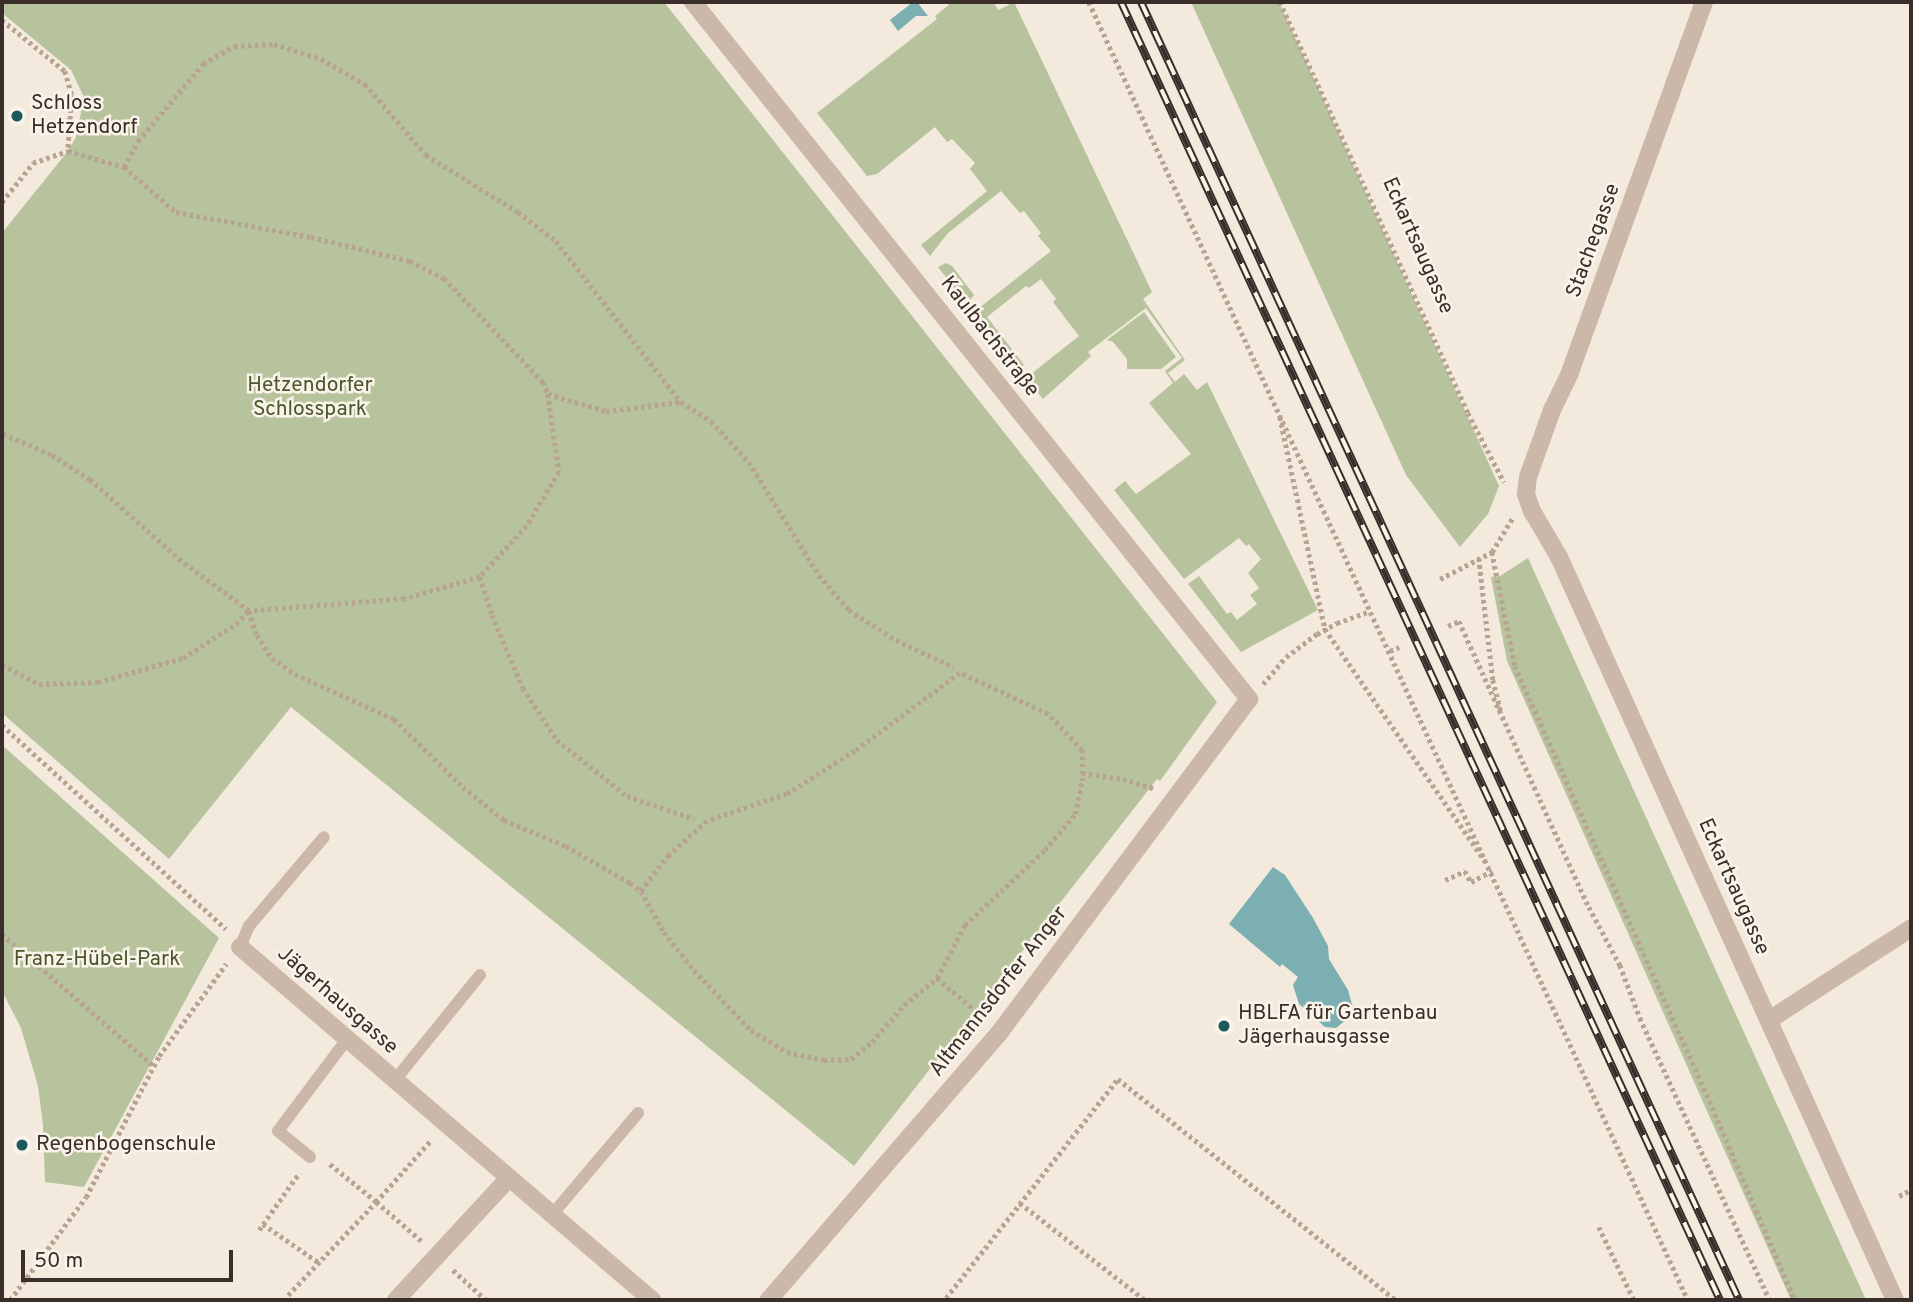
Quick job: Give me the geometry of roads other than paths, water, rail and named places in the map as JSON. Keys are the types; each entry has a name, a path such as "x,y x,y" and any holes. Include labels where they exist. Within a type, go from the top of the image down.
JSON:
{"street":[{"name":"Kaulbachstraße","path":"694,2 1249,699"},
{"name":"Stachegasse","path":"1522,501 1552,410 1570,373 1704,2"},
{"name":"Eckartsaugasse","path":"1522,501 1564,570 1895,1300"},
{"name":"Altmannsdorfer Anger","path":"769,1300 1000,1032 1249,699"},
{"path":"1769,1020 1911,928"},
{"name":"Jägerhausgasse","path":"240,947 652,1300"},
{"path":"396,1300 509,1178"}],"lane":[{"path":"240,947 248,926 324,837"},
{"path":"395,1080 480,975"},
{"path":"310,1157 278,1131 347,1039"},
{"path":"551,1216 638,1113"}],"water":[{"path":"913,2 917,2 928,16 916,16 898,31 890,20"},
{"path":"1273,867 1285,875 1313,918 1328,946 1329,959 1348,990 1353,1008 1351,1016 1336,1028 1325,1027 1299,1004 1293,985 1298,977 1282,964 1280,967 1229,924"}],"railway":[{"path":"1121,2 1720,1300"},
{"path":"1141,2 1739,1300"}],"place":[{"name":"Schloss Hetzendorf","path":"17,116"},
{"name":"HBLFA für Gartenbau Jägerhausgasse","path":"1224,1026"},
{"name":"Regenbogenschule","path":"22,1145"}],"park label":[{"name":"Hetzendorfer Schlosspark","path":"310,398"},
{"name":"Franz-Hübel-Park","path":"97,960"}]}
